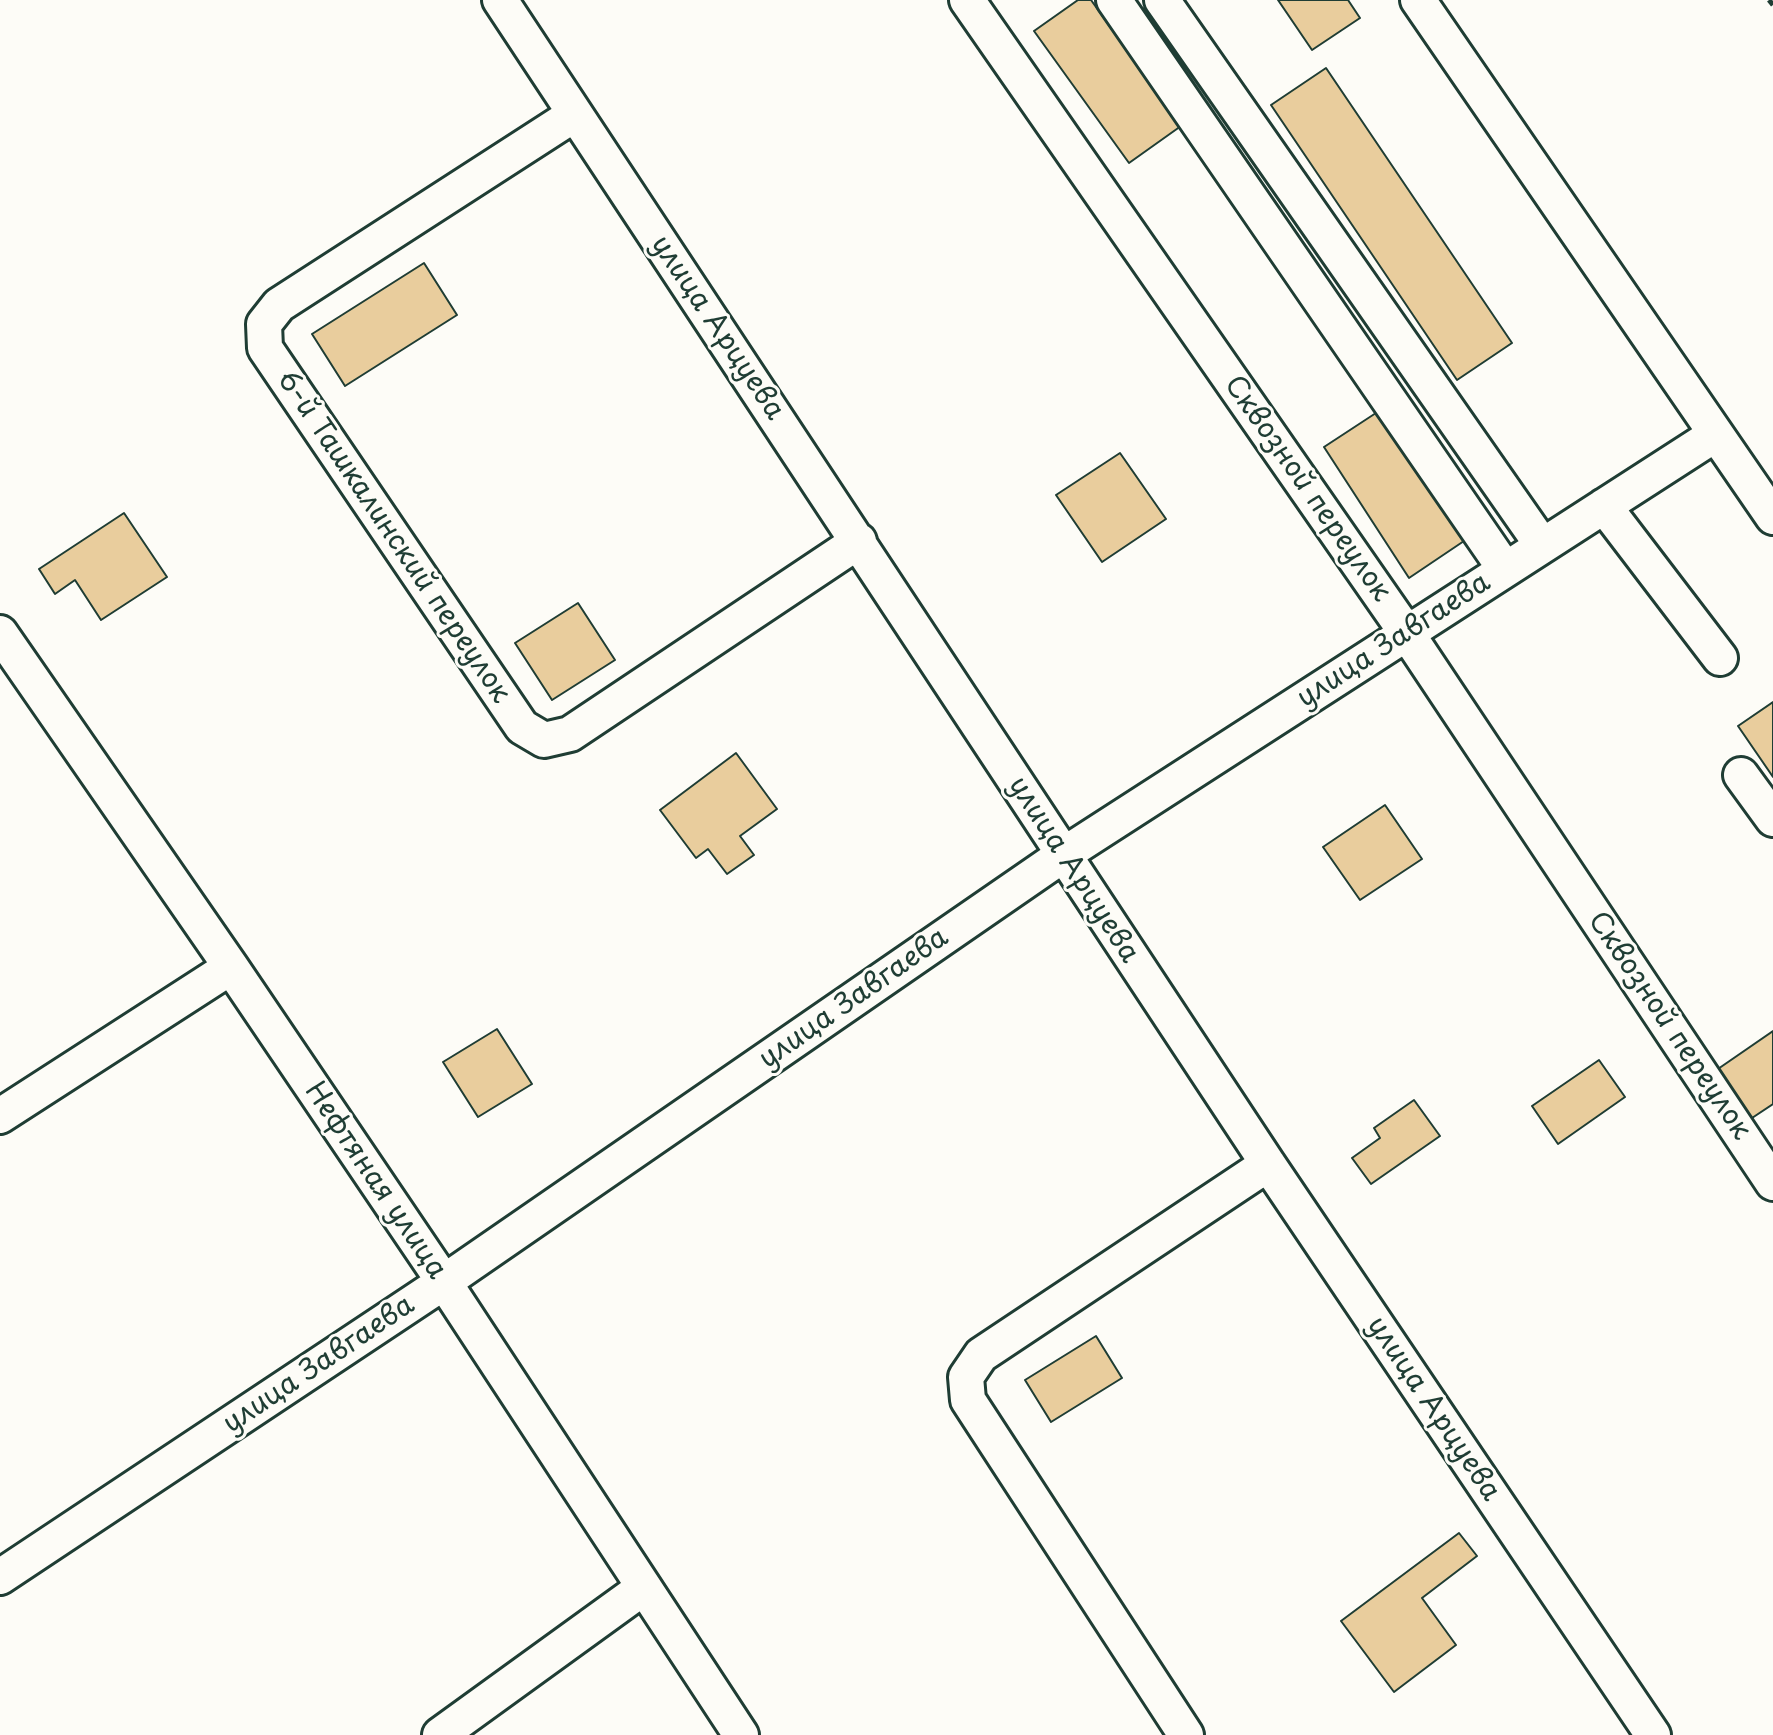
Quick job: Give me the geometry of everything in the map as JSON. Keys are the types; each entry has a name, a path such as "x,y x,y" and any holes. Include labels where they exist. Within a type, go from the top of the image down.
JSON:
{"street":[{"name":"улица Арцуева","path":"500,0 1268,1164 1653,1735"},
{"name":"Сквозной переулок","path":"967,0 1406,632 1773,1183"},
{"path":"1114,0 1505,569"},
{"path":"1162,0 1542,545"},
{"path":"1418,0 1773,517"},
{"name":"6-й Ташкалинский переулок","path":"575,114 279,305 264,324 265,348 522,727 544,740 570,734 859,541"},
{"name":"улица Завгаева","path":"0,1577 444,1282 1063,855 1716,434"},
{"path":"1604,506 1720,658"},
{"name":"Нефтяная улица","path":"0,633 444,1282 741,1735"},
{"path":"1741,775 1773,819"},
{"path":"0,1116 231,967"},
{"path":"1186,1735 968,1400 966,1377 981,1355 1268,1164"},
{"path":"440,1735 643,1588"}],"path":[{"path":"1769,0 1773,5"}],"building":[{"path":"1078,0 1091,0 1181,126 1129,163 1034,31"},
{"path":"1278,0 1348,0 1360,18 1312,50"},
{"path":"1326,68 1512,343 1457,380 1271,105"},
{"path":"424,263 457,315 345,386 312,334"},
{"path":"1379,411 1464,541 1409,578 1324,447"},
{"path":"1120,453 1166,519 1102,562 1056,495"},
{"path":"124,513 167,577 101,620 75,580 55,594 39,569"},
{"path":"578,603 615,660 552,700 515,643"},
{"path":"1773,702 1773,777 1738,726"},
{"path":"736,753 777,809 740,836 754,855 727,874 708,849 696,858 660,810"},
{"path":"1385,805 1422,859 1360,900 1323,847"},
{"path":"497,1029 532,1084 478,1117 443,1062"},
{"path":"1773,1031 1773,1104 1749,1120 1715,1071"},
{"path":"1599,1060 1625,1097 1558,1144 1532,1106"},
{"path":"1414,1100 1440,1136 1371,1184 1352,1158 1380,1138 1374,1128"},
{"path":"1096,1336 1122,1378 1051,1422 1025,1380"},
{"path":"1459,1533 1477,1556 1422,1598 1456,1645 1394,1692 1341,1621"}]}
